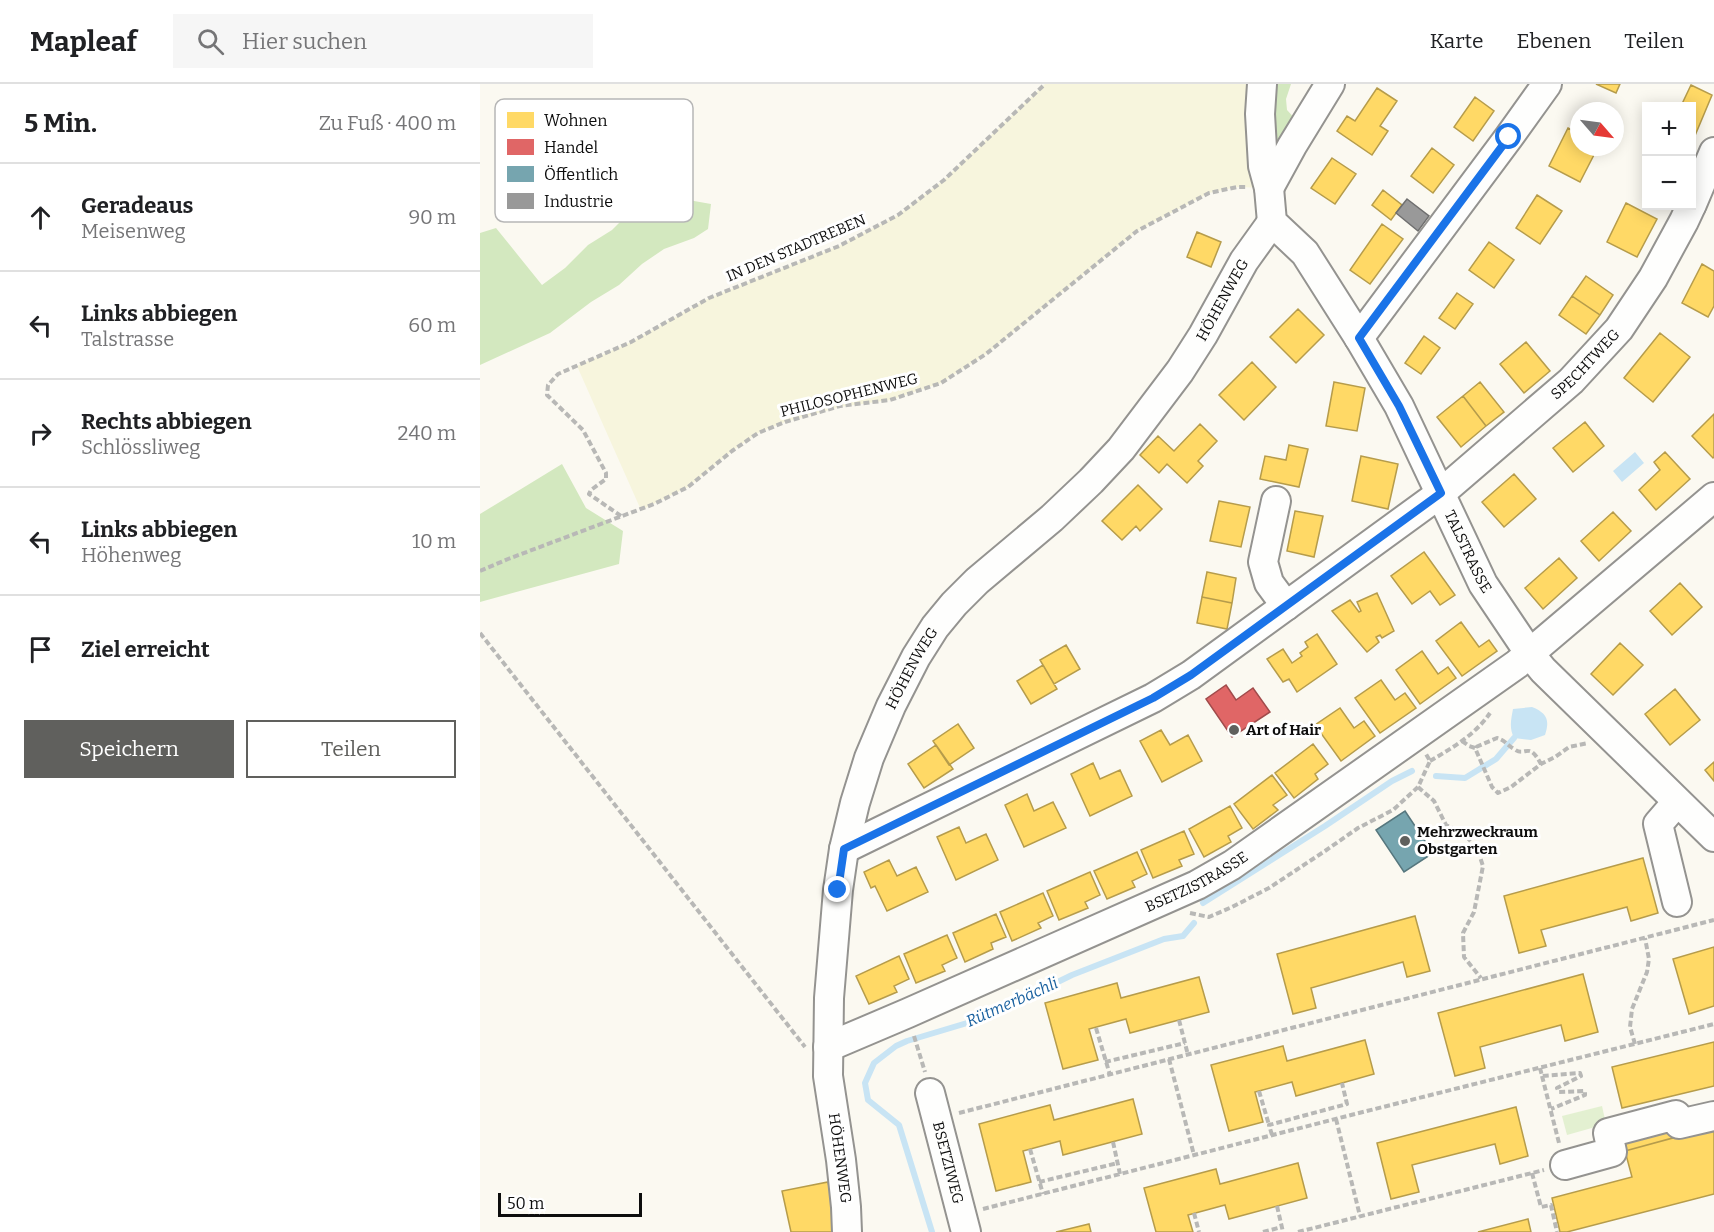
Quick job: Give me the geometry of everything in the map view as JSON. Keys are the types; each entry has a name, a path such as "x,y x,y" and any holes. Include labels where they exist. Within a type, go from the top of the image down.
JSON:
{"street":[{"path":"1262,84 1260,114 1263,166 1269,188 1272,222"},
{"path":"1269,188 1330,84"},
{"path":"1359,338 1547,84"},
{"name":"SPECHTWEG","path":"1696,193 1714,152"},
{"name":"SPECHTWEG","path":"844,849 1153,698 1191,675 1441,493 1571,381 1618,329 1653,278 1688,210"},
{"name":"TALSTRASSE","path":"1272,222 1305,253 1359,338 1399,406 1483,584 1530,654 1572,699 1714,837"},
{"name":"HÖHENWEG","path":"847,1232 841,1160 828,1076 817,1047 829,999 844,849 869,758 891,706 916,657 935,627 977,581 1052,518 1121,449 1180,371 1244,261 1272,222"},
{"name":"BSETZISTRASSE","path":"817,1047 908,1013 1197,885 1232,865 1530,654 1714,497"},
{"path":"1276,501 1263,562 1269,583 1286,606"},
{"path":"1677,802 1658,824 1677,902"},
{"name":"BSETZIWEG","path":"934,1106 964,1223"},
{"path":"1565,1165 1612,1152 1608,1133 1676,1115 1679,1124 1714,1116"}],"path":[{"name":"IN DEN STADTREBEN","path":"621,516 589,494 606,479 606,473 583,430 547,394 548,384 558,374 631,342 709,298 839,246 898,215 944,180 1045,84"},
{"name":"PHILOSOPHENWEG","path":"480,571 654,504 688,487 758,433 785,422 840,406 891,399 941,383 986,354 1137,231 1209,193 1237,187 1269,188"},
{"path":"480,633 817,1047"},
{"path":"1430,761 1462,741 1479,727 1492,710"},
{"path":"1475,748 1492,787 1498,793 1511,787 1541,764 1569,747 1586,745 1594,736"},
{"path":"1462,741 1475,748 1497,738 1505,741 1515,751 1531,750 1541,764"},
{"path":"1418,788 1434,801 1446,825 1464,834 1477,848 1483,866 1474,912 1463,933 1464,957 1481,979"},
{"path":"934,1106 1110,1075 1714,920"},
{"path":"1635,1044 1630,1027 1632,1009 1647,972 1649,959 1645,938"},
{"path":"1179,1020 1188,1054"},
{"path":"964,1223 1043,1194 1351,1114 1714,1024"},
{"path":"1096,1028 1110,1075"},
{"path":"913,1032 917,1047"},
{"path":"1106,1062 1185,1043"},
{"path":"1169,1059 1194,1155"},
{"path":"1298,1232 1565,1165 1540,1068"},
{"path":"1542,1076 1580,1073 1581,1076 1557,1088 1559,1092 1585,1092 1585,1095 1551,1109"},
{"path":"1342,1083 1351,1114"},
{"path":"1259,1090 1272,1135"},
{"path":"1269,1125 1347,1104"},
{"path":"1336,1119 1360,1216"},
{"path":"1113,1142 1120,1174"},
{"path":"1030,1149 1043,1194"},
{"path":"1039,1182 1118,1163"},
{"path":"1532,1173 1540,1207 1551,1205 1557,1232"},
{"path":"1263,1232 1282,1230 1277,1206"},
{"path":"1194,1213 1199,1232"}],"shaded area":[{"path":"1045,84 1262,84 1269,188 1237,187 1209,193 1137,231 986,354 941,383 890,400 840,407 785,422 758,433 688,487 641,510 577,366 631,342 709,298 839,246 898,215 944,180"}],"green space":[{"path":"1274,84 1291,84 1286,99 1287,110 1299,123 1273,169"},
{"path":"693,201 711,204 708,229 694,238 664,249 642,264 619,285 591,302 550,333 480,365 480,233 496,228 542,285 565,268 588,245 612,230 620,222 693,222"},
{"path":"562,464 586,508 623,531 619,564 480,602 480,514"},
{"path":"1602,1106 1606,1124 1567,1135 1562,1116"}],"water":[{"path":"1635,452 1644,463 1622,482 1613,471"},
{"path":"1532,707 1546,718 1545,735 1531,740 1514,738 1511,727 1513,709"}],"building: Wohnen":[{"path":"1596,84 1620,84 1616,93"},
{"path":"1691,85 1712,95 1696,133 1696,102 1683,102"},
{"path":"1377,88 1397,101 1380,126 1388,131 1372,155 1337,131 1347,116 1355,121"},
{"path":"1475,97 1494,111 1473,141 1454,127"},
{"path":"1568,128 1570,129 1570,156 1593,156 1580,182 1549,166"},
{"path":"1432,148 1454,165 1433,193 1411,176"},
{"path":"1332,158 1356,174 1335,204 1311,188"},
{"path":"1383,190 1402,205 1391,220 1372,205"},
{"path":"1537,195 1562,211 1540,244 1516,228"},
{"path":"1626,203 1657,219 1637,257 1607,242"},
{"path":"1382,224 1403,239 1370,284 1350,270"},
{"path":"1197,232 1221,242 1211,267 1187,257"},
{"path":"1489,242 1514,260 1494,288 1469,270"},
{"path":"1702,264 1714,271 1714,306 1708,317 1682,303"},
{"path":"1586,276 1613,295 1600,315 1572,296"},
{"path":"1457,293 1473,304 1455,329 1439,318"},
{"path":"1572,296 1600,315 1586,334 1559,315"},
{"path":"1298,309 1324,335 1296,363 1270,337"},
{"path":"1660,333 1690,357 1653,402 1624,378"},
{"path":"1424,336 1440,348 1421,374 1405,363"},
{"path":"1526,342 1550,371 1524,393 1500,364"},
{"path":"1252,362 1276,387 1244,420 1219,395"},
{"path":"1334,382 1365,388 1357,431 1326,426"},
{"path":"1480,382 1504,412 1486,426 1463,396"},
{"path":"1463,396 1486,426 1461,447 1437,417"},
{"path":"1714,414 1714,457 1713,458 1692,436"},
{"path":"1585,422 1604,446 1573,472 1553,448"},
{"path":"1200,424 1217,441 1198,461 1203,466 1187,483 1167,464 1159,473 1140,455 1158,436 1174,451"},
{"path":"1289,445 1308,449 1299,487 1260,479 1265,456 1286,460"},
{"path":"1665,452 1690,479 1656,510 1639,490 1660,470 1654,462"},
{"path":"1361,456 1398,464 1388,509 1352,501"},
{"path":"1514,474 1536,499 1504,527 1482,502"},
{"path":"1138,485 1162,509 1140,531 1136,526 1122,540 1102,521"},
{"path":"1219,501 1250,507 1241,547 1210,541"},
{"path":"1295,511 1323,516 1314,557 1287,551"},
{"path":"1613,512 1631,531 1599,561 1581,541"},
{"path":"1424,552 1455,595 1440,605 1430,591 1412,604 1391,576"},
{"path":"1559,558 1577,578 1543,609 1525,588"},
{"path":"1207,572 1236,578 1232,603 1202,597"},
{"path":"1680,583 1702,607 1672,635 1650,611"},
{"path":"1377,593 1394,631 1382,638 1380,635 1376,637 1379,642 1367,652 1332,611 1350,600 1359,612 1361,611 1357,602"},
{"path":"1202,597 1232,603 1227,629 1197,623"},
{"path":"1461,622 1479,647 1489,640 1497,651 1462,676 1436,641"},
{"path":"1317,634 1337,664 1297,692 1289,679 1283,682 1267,659 1283,649 1292,663 1302,656 1300,653 1308,647 1305,642"},
{"path":"1620,643 1643,665 1613,695 1591,674"},
{"path":"1066,645 1080,669 1054,684 1040,660"},
{"path":"1422,651 1438,674 1448,667 1456,678 1420,704 1396,670"},
{"path":"1043,665 1057,689 1031,704 1017,681"},
{"path":"1381,680 1395,700 1405,693 1416,708 1380,733 1355,698"},
{"path":"1675,689 1700,720 1670,745 1645,714"},
{"path":"1340,708 1354,728 1364,721 1375,736 1341,761 1315,725"},
{"path":"958,724 974,748 949,765 933,741"},
{"path":"1161,730 1170,745 1188,735 1202,761 1162,782 1140,741"},
{"path":"1313,744 1328,764 1315,774 1318,779 1294,798 1275,773"},
{"path":"936,745 953,769 924,788 908,764"},
{"path":"1714,762 1714,781 1705,770"},
{"path":"1093,763 1100,779 1120,770 1132,796 1090,816 1071,774"},
{"path":"1272,775 1287,795 1273,805 1278,810 1253,829 1234,804"},
{"path":"1027,794 1034,811 1053,802 1066,828 1024,847 1005,805"},
{"path":"1230,806 1242,828 1228,836 1231,842 1204,857 1189,829"},
{"path":"959,827 966,843 986,834 998,860 956,880 937,837"},
{"path":"1184,831 1194,854 1179,860 1182,866 1153,878 1141,850"},
{"path":"1137,852 1147,874 1132,881 1135,887 1107,899 1094,871"},
{"path":"1643,858 1658,913 1631,921 1627,907 1541,930 1546,946 1519,953 1504,896"},
{"path":"889,860 897,876 916,867 928,892 887,911 875,886 871,888 864,872"},
{"path":"1090,872 1100,895 1085,902 1088,908 1059,920 1047,891"},
{"path":"1043,893 1053,916 1038,923 1041,928 1012,941 1000,912"},
{"path":"996,914 1006,937 991,943 993,949 965,962 953,933"},
{"path":"1415,916 1430,971 1407,977 1403,962 1311,988 1316,1008 1293,1014 1277,954"},
{"path":"947,935 957,958 942,965 945,971 916,983 904,954"},
{"path":"1714,947 1714,1006 1689,1014 1673,959"},
{"path":"899,956 909,979 894,986 897,992 869,1004 856,976"},
{"path":"1583,974 1598,1032 1565,1041 1561,1025 1480,1047 1485,1068 1455,1076 1438,1013"},
{"path":"1199,977 1209,1012 1130,1033 1126,1019 1089,1029 1098,1060 1063,1069 1045,1003 1117,983 1121,998"},
{"path":"1365,1040 1374,1074 1296,1096 1292,1082 1255,1092 1263,1122 1229,1131 1211,1065 1283,1046 1287,1061"},
{"path":"1714,1042 1714,1086 1622,1108 1612,1067"},
{"path":"1133,1099 1142,1134 1063,1155 1060,1141 1023,1151 1031,1182 996,1191 979,1124 1050,1105 1054,1120"},
{"path":"1516,1107 1528,1156 1500,1164 1495,1144 1412,1165 1419,1192 1391,1199 1377,1143"},
{"path":"1673,1122 1676,1137 1625,1151 1622,1135"},
{"path":"1714,1127 1714,1194 1560,1232 1552,1198 1632,1177 1625,1151"},
{"path":"1298,1163 1307,1198 1229,1219 1225,1205 1188,1215 1193,1232 1156,1232 1144,1188 1216,1169 1220,1184"},
{"path":"828,1182 839,1232 791,1232 782,1191"},
{"path":"1528,1219 1531,1232 1478,1232"},
{"path":"1089,1224 1091,1232 1056,1232"}],"building: Handel":[{"path":"1226,685 1236,700 1253,688 1270,712 1232,737 1206,699"}],"building: Öffentlich":[{"name":"Mehrzweckraum Obstgarten","path":"1405,811 1433,853 1404,872 1376,830"}],"building: Industrie":[{"path":"1407,199 1429,216 1418,231 1396,213"}],"waterway":[{"name":"Rütmerbächli","path":"1436,776 1465,778 1496,759 1514,738"},
{"name":"Rütmerbächli","path":"1203,903 1392,781 1412,771"},
{"name":"Rütmerbächli","path":"932,1232 899,1125 868,1100 865,1083 874,1063 896,1046 907,1041 984,1018 1072,975 1164,939 1183,936 1194,923"}],"place":[{"name":"Art of Hair","path":"1234,730"},
{"name":"Mehrzweckraum Obstgarten","path":"1405,841"}],"route":[{"path":"838,890 844,849 1153,698 1191,675 1441,493 1399,406 1359,338 1509,137"}]}
